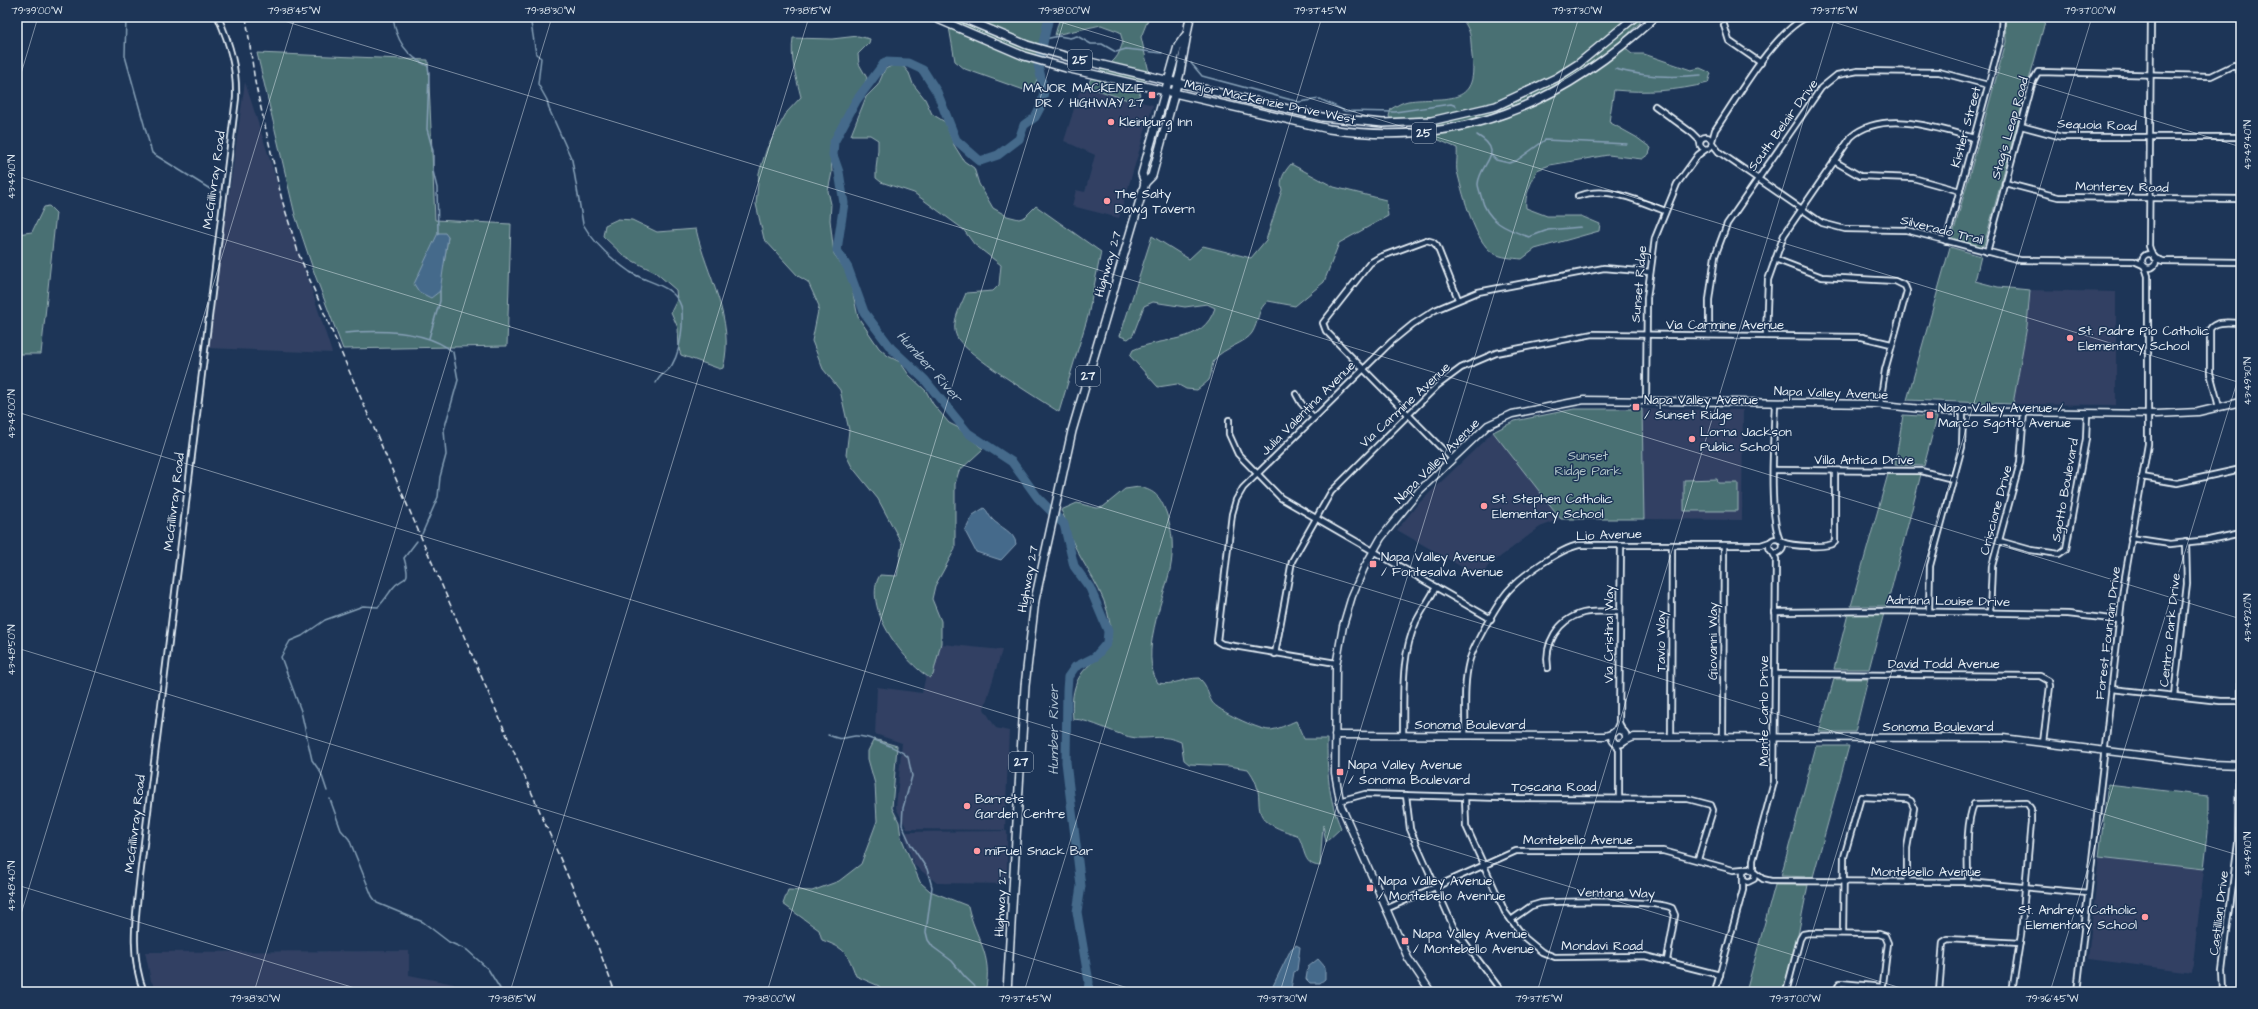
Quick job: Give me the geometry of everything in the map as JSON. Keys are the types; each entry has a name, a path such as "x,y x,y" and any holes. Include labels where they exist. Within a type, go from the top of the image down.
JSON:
{"main road":[{"name":"Major MacKenzie Drive West","path":"933,17 1024,56 1174,94 1302,124 1355,133 1396,135 1447,130 1489,120 1539,100 1593,66 1656,17"},
{"name":"Major MacKenzie Drive West","path":"960,17 1027,45 1134,73 1341,120 1383,124 1437,120 1496,106 1540,87 1578,64 1635,17"},
{"name":"Highway 27","path":"1007,992 1025,686 1036,600 1049,533 1072,431 1145,183 1152,176 1185,50 1185,36 1190,17"},
{"name":"Highway 27","path":"1145,183 1142,174 1178,46 1185,36"}],"street":[{"name":"McGillivray Road","path":"144,992 139,980 134,950 140,876 236,98 237,83 233,58 218,17"},
{"path":"1702,140 1715,130 1783,34 1807,17"},
{"name":"Kistler Street","path":"1946,241 2001,38 2002,17"},
{"path":"2151,17 2149,246 2153,256 2153,266"},
{"path":"1724,25 1729,41 1761,63"},
{"path":"2150,74 2211,76 2234,65 2241,73"},
{"name":"South Belair Drive","path":"1709,335 1709,300 1715,256 1727,224 1821,88 1837,75 1858,71 1934,72 1988,85"},
{"name":"Stag's Leap Road","path":"1986,252 2033,81 2038,72 2150,74"},
{"path":"1655,106 1702,140 1707,149"},
{"path":"1766,336 1768,280 1784,235 1834,161 1855,134 1866,128 1879,124 1923,124 1974,138"},
{"name":"Sequoia Road","path":"2021,126 2062,137 2241,137"},
{"path":"1712,142 1715,130"},
{"name":"Silverado Trail","path":"1702,140 1712,142 1719,152 1822,223 1836,228 1902,230 2020,260 2134,261 2144,266"},
{"name":"Sunset Ridge","path":"1698,155 1702,140"},
{"name":"Sunset Ridge","path":"1646,401 1646,335 1650,272 1655,238 1677,184 1698,155 1707,149 1712,142"},
{"name":"Silverado Trail","path":"1707,149 1719,152"},
{"path":"1834,161 1860,176 1913,178 1960,190"},
{"name":"Monterey Road","path":"2005,183 2058,197 2241,199"},
{"path":"1578,196 1590,192 1616,193 1665,211"},
{"path":"1452,459 1326,331 1324,323 1370,263 1386,255 1430,240 1437,246 1458,299"},
{"path":"2144,256 2149,246"},
{"name":"Silverado Trail","path":"2134,261 2144,256 2153,256"},
{"name":"Forest Fountain Drive","path":"2077,991 2120,620 2148,444 2148,276 2144,266 2144,256"},
{"path":"2153,256 2163,261 2241,262"},
{"path":"1775,259 1822,277 1895,281 1905,286 1907,291 1884,370 1880,404"},
{"path":"2144,266 2153,266 2163,261"},
{"name":"Forest Fountain Drive","path":"2148,276 2153,266"},
{"name":"Julia Valentina Avenue","path":"1336,662 1275,654 1219,643 1216,637 1233,507 1239,493 1364,369 1409,327 1436,310 1458,299 1491,289 1604,268 1650,272"},
{"path":"2219,408 2210,373 2210,329 2213,325 2219,323 2241,323"},
{"name":"Via Carmine Avenue","path":"1275,654 1292,561 1331,492 1408,414 1450,375 1473,362 1490,355 1587,335 1867,337 1891,344"},
{"path":"1296,394 1301,403 1314,418"},
{"name":"Napa Valley Avenue","path":"1431,992 1410,963 1346,820 1339,800 1335,778 1336,662 1341,634 1350,602 1373,551 1404,508 1488,425 1512,414 1576,401 1880,404 1923,410 2087,414 2188,413 2219,408 2241,402"},
{"path":"1775,402 1774,470 1776,531 1781,542"},
{"path":"1929,611 1930,566 1962,447 1963,411"},
{"name":"Criscione Drive","path":"1990,613 1992,566 2000,541 2021,457 2024,412"},
{"name":"Sgotto Boulevard","path":"2000,541 2031,550 2059,554 2066,550 2086,440 2087,414"},
{"path":"1229,420 1229,434 1238,454 1281,498 1491,619"},
{"path":"2142,477 2177,483 2241,469"},
{"name":"Villa Antica Drive","path":"1774,470 1926,472 1953,479"},
{"path":"1776,531 1771,541 1791,545 1830,545 1835,542 1835,471"},
{"path":"2132,538 2162,544 2186,542 2241,533"},
{"name":"Lio Avenue","path":"1465,736 1466,684 1469,662 1491,619 1510,588 1562,550 1579,545 1760,545 1771,541"},
{"name":"Monte Carlo Drive","path":"1771,541 1771,551 1776,560"},
{"name":"Monte Carlo Drive","path":"1754,872 1753,860 1774,790 1776,560 1780,551 1781,542"},
{"name":"Centro Park Drive","path":"2174,696 2187,584 2186,542"},
{"name":"Via Cristina Way","path":"1620,545 1620,723 1624,732"},
{"name":"Tavio Way","path":"1671,737 1672,545"},
{"name":"Giovanni Way","path":"1723,737 1724,545"},
{"name":"Lio Avenue","path":"1760,545 1771,551"},
{"path":"1771,551 1780,551 1791,545"},
{"path":"1403,735 1403,674 1406,652 1416,622 1436,587"},
{"name":"Adriana Louise Drive","path":"1775,612 1929,611 2068,614 2120,620"},
{"path":"1548,668 1546,655 1549,644 1563,624 1582,613 1620,612"},
{"name":"David Todd Avenue","path":"1775,674 2040,676 2046,679 2050,686 2043,743"},
{"path":"2112,689 2220,701 2241,701 2241,675"},
{"path":"1619,798 1619,750 1614,741 1614,732 1620,723"},
{"path":"1614,732 1619,730 1624,732 1626,735 1625,741 1619,750"},
{"name":"Sonoma Boulevard","path":"1335,735 1605,736 1614,732"},
{"name":"Sonoma Boulevard","path":"1624,732 1634,737"},
{"name":"Sonoma Boulevard","path":"1605,736 1614,741"},
{"name":"Sonoma Boulevard","path":"1625,741 1634,737 2003,738 2104,751 2240,765"},
{"path":"1614,741 1620,743 1625,741"},
{"name":"Castillian Drive","path":"2223,992 2222,971 2239,835 2240,765"},
{"name":"Toscana Road","path":"1339,800 1365,794 1465,797 1688,799 1711,805 1712,815 1698,860"},
{"path":"1406,795 1410,829 1454,928 1502,992"},
{"name":"Mondavi Road","path":"1465,797 1466,826 1503,908 1526,938 1542,952 1555,956 1645,956 1667,960 1720,975"},
{"path":"1843,933 1844,857 1861,797 1907,799 1911,801 1914,808 1907,848 1907,882"},
{"path":"1968,882 1968,845 1974,804 2027,803 2031,809 2031,822 2024,886 2020,944 2012,992"},
{"name":"Montebello Avenue","path":"1386,909 1508,854 1524,850 1663,851 1733,870 1745,869 1754,872 1763,879"},
{"name":"Monte Carlo Drive","path":"1745,869 1753,860"},
{"path":"1715,992 1743,890 1745,869"},
{"name":"Montebello Avenue","path":"1733,870 1743,878"},
{"path":"1743,890 1751,881 1754,872"},
{"path":"1743,878 1751,881"},
{"name":"Montebello Avenue","path":"1751,881 1763,879 1778,882 1968,882 2088,893"},
{"name":"Ventana Way","path":"1511,920 1531,906 1545,903 1646,903 1667,906 1672,908 1675,915 1667,960"},
{"path":"1786,992 1800,940 1804,934 1882,934 1888,939 1883,990 1840,983 1835,992"},
{"path":"1939,992 1943,942 1948,939 2020,944"},
{"path":"2077,991 2090,992"}],"shaded area":[{"path":"245,82 332,353 207,348"},
{"path":"1081,86 1153,105 1119,218 1072,206 1076,190 1085,192 1095,155 1064,141"},
{"path":"438,233 445,233 448,237 440,291 431,298 419,292 414,284"},
{"name":"St. Padre Pio Catholic Elementary School","path":"2030,290 2116,292 2116,405 2013,404 2027,326"},
{"name":"Lorna Jackson Public School","path":"1642,409 1743,410 1742,520 1644,519"},
{"name":"St. Stephen Catholic Elementary School","path":"1493,432 1561,519 1540,527 1488,566 1481,578 1397,530 1418,504"},
{"path":"984,508 992,519 1010,533 1015,540 1016,544 1001,560 976,552 965,531 973,515"},
{"path":"933,643 1002,650 984,709 996,728 1009,731 1005,830 907,829 896,808 902,743 875,734 877,687 922,693"},
{"path":"1007,831 1007,884 937,883 914,865 905,837 907,832"},
{"name":"St. Andrew Catholic Elementary School","path":"2099,857 2204,869 2192,972 2088,959"},
{"path":"1296,945 1300,947 1297,970 1294,972 1291,989 1288,992 1270,992 1291,949"},
{"path":"409,951 409,975 454,984 454,992 158,992 151,981 145,952"},
{"path":"1318,959 1325,967 1325,979 1320,983 1310,983 1306,979 1308,967"}],"green space":[{"path":"945,17 1051,17 1047,34 1042,46 1036,54 1031,57 1039,75 1035,84 1024,90 965,69 955,61 949,27"},
{"path":"1060,17 1149,17 1141,37 1149,72 1139,96 1131,101 1088,87 1092,77 1111,63 1118,55 1123,42 1120,32 1101,25 1055,35"},
{"path":"1460,17 1640,17 1640,23 1633,28 1626,41 1627,50 1632,54 1644,54 1691,70 1700,68 1711,73 1708,83 1685,88 1649,91 1614,90 1609,122 1636,137 1651,148 1649,154 1642,159 1608,155 1550,165 1537,170 1526,198 1526,208 1547,216 1581,216 1600,224 1599,231 1535,249 1522,259 1503,257 1496,255 1487,247 1475,229 1457,172 1457,148 1430,136 1428,131 1420,124 1391,120 1389,116 1391,109 1404,102 1446,99 1464,92 1470,85 1473,73 1470,35 1467,27"},
{"path":"2005,18 2046,18 1984,245 1980,247 1952,238 2006,42"},
{"path":"858,36 870,39 869,43 858,54 859,64 867,78 858,98 850,108 831,156 832,172 828,191 831,204 830,220 834,254 849,275 858,317 879,348 888,356 900,362 909,375 926,391 933,404 949,423 957,427 983,449 959,471 955,484 955,549 935,586 932,599 941,621 941,643 933,675 930,678 919,670 897,646 880,617 876,602 876,587 880,575 897,576 902,544 878,499 852,467 846,455 849,430 840,390 823,369 812,341 819,306 808,282 798,276 764,239 756,204 759,173 767,148 787,112 801,97 793,61 793,38 832,39"},
{"path":"257,53 428,60 435,220 511,224 507,346 343,349 315,275 295,215","holes":["438,233 448,237 444,263"]},
{"path":"894,65 904,67 909,73 913,84 925,99 932,114 945,122 954,145 964,161 974,168 979,184 993,208 1007,216 1019,219 1025,217 1036,206 1101,252 1088,316 1059,412 988,365 963,345 955,332 955,320 966,293 993,291 999,285 1001,265 974,244 963,229 914,193 881,182 876,178 878,140 870,135 851,135 866,97 878,85 885,69"},
{"path":"1291,164 1334,187 1386,200 1388,216 1339,243 1324,282 1295,306 1268,301 1264,304 1249,337 1223,352 1215,359 1209,380 1197,390 1186,389 1177,384 1158,387 1130,356 1133,350 1192,334 1209,320 1215,308 1207,304 1185,307 1153,302 1144,306 1133,335 1128,339 1120,336 1152,236 1189,259 1203,246 1251,258 1266,240 1282,190 1282,179 1284,173"},
{"path":"49,206 56,213 41,354 17,354 17,234 32,232 44,207"},
{"path":"618,219 632,220 657,232 696,229 723,315 726,332 726,350 723,368 720,369 681,355 679,349 678,328 671,312 677,300 676,290 655,272 625,257 603,236 605,225"},
{"path":"1950,247 1981,256 1975,281 1998,287 2030,290 2027,326 2013,404 1907,400"},
{"name":"Sunset Ridge Park","path":"1574,409 1642,409 1644,519 1561,519 1493,432 1515,421"},
{"path":"1903,415 1937,417 1924,466 1895,465"},
{"path":"1888,474 1921,474 1887,606 1851,606"},
{"path":"1717,479 1718,483 1738,483 1738,511 1684,511 1684,480"},
{"path":"1139,487 1150,490 1157,495 1162,502 1170,526 1172,541 1170,570 1154,627 1152,643 1151,657 1153,671 1158,683 1173,683 1199,678 1206,687 1212,702 1222,710 1238,719 1269,730 1279,728 1296,721 1304,739 1327,739 1329,784 1333,806 1341,828 1326,842 1323,825 1320,866 1314,865 1307,859 1300,839 1297,835 1267,822 1259,808 1258,791 1255,781 1248,769 1229,766 1189,764 1184,760 1181,742 1163,737 1129,737 1087,722 1073,719 1072,703 1077,681 1086,668 1106,649 1110,643 1111,636 1110,624 1104,600 1076,549 1061,510 1077,503 1097,508 1103,507 1125,489"},
{"path":"1884,613 1869,669 1834,669 1848,614"},
{"path":"1834,679 1868,679 1855,732 1819,732"},
{"path":"874,739 897,746 892,808 899,822 901,837 920,882 930,891 968,906 987,967 985,992 882,992 879,986 856,976 845,952 822,940 819,930 783,904 788,890 812,891 839,881 861,864 877,821 875,784 868,759 868,751"},
{"path":"1816,746 1849,746 1813,877 1781,876"},
{"path":"2108,784 2208,796 2208,832 2204,869 2099,857"},
{"path":"1775,885 1808,885 1798,935 1783,992 1746,992"}],"waterway":[{"path":"126,17 125,56 152,153 210,189"},
{"path":"393,17 394,25 403,46 420,62 428,66 427,129 433,151 433,171 437,188 438,233"},
{"path":"530,17 536,54 541,58 538,84 547,100 549,109 572,160 583,224 598,244 617,262 637,276 666,288 672,293 681,306 682,327 678,352 670,368 656,383"},
{"name":"Humber River","path":"1049,17 1038,65 1044,90 1042,104 1035,117 1024,125 1019,139 998,155 980,161 956,140 937,92 923,70 908,63 885,62 856,101 834,142 833,155 839,172 844,203 837,250 848,268 864,312 891,348 925,380 968,433 1012,462 1038,498 1064,524 1074,566 1090,588 1108,631 1107,643 1095,657 1075,667 1068,677 1067,690 1066,762 1081,886 1077,912 1089,982 1088,992"},
{"path":"1045,39 1059,36 1070,38 1077,36 1091,44 1102,44 1116,52 1126,49 1162,53"},
{"path":"1191,63 1202,76 1299,102 1320,99 1345,111 1395,112 1451,104 1456,106"},
{"path":"1615,69 1636,74 1658,76 1701,75"},
{"path":"1477,135 1486,141 1490,147 1490,158 1480,176 1478,184 1484,205 1493,218 1505,227 1529,237 1548,230 1581,227"},
{"path":"1491,155 1496,160 1509,163 1516,161 1545,140 1627,144"},
{"path":"429,338 440,301 440,291"},
{"path":"345,333 402,333 430,339 453,352 458,380 444,430 446,455 440,477 438,497 422,534"},
{"path":"327,791 321,773 312,760 301,711 281,657 290,641 302,636 325,620 363,606 378,607 392,589 407,576 404,558 417,541"},
{"path":"828,735 837,738 860,736 875,740 898,750 908,757 912,776 903,808 902,825 911,845 927,869 932,887 926,932 928,940 933,947 952,961 965,977 981,992"},
{"path":"330,799 341,830 349,839 372,896 377,903 423,922 449,942 467,950 488,969 502,992"}],"railway":[{"path":"246,17 255,82 282,200 299,255 595,939 615,992"}],"place":[{"name":"MAJOR MACKENZIE DR / HIGHWAY 27","path":"1152,95"},
{"name":"Kleinburg Inn","path":"1111,122"},
{"name":"The Salty Dawg Tavern","path":"1107,201"},
{"name":"St. Padre Pio Catholic Elementary School","path":"2070,338"},
{"name":"Napa Valley Avenue / Sunset Ridge","path":"1636,407"},
{"name":"Napa Valley Avenue / Marco Sgotto Avenue","path":"1930,415"},
{"name":"Lorna Jackson Public School","path":"1692,439"},
{"name":"St. Stephen Catholic Elementary School","path":"1484,506"},
{"name":"Napa Valley Avenue / Fontesalva Avenue","path":"1373,564"},
{"name":"Napa Valley Avenue / Sonoma Boulevard","path":"1340,772"},
{"name":"Barrets Garden Centre","path":"967,806"},
{"name":"miFuel Snack Bar","path":"977,851"},
{"name":"Napa Valley Avenue / Montebello Avennue","path":"1370,888"},
{"name":"St. Andrew Catholic Elementary School","path":"2145,917"},
{"name":"Napa Valley Avenue / Montebello Avenue","path":"1405,941"}]}
